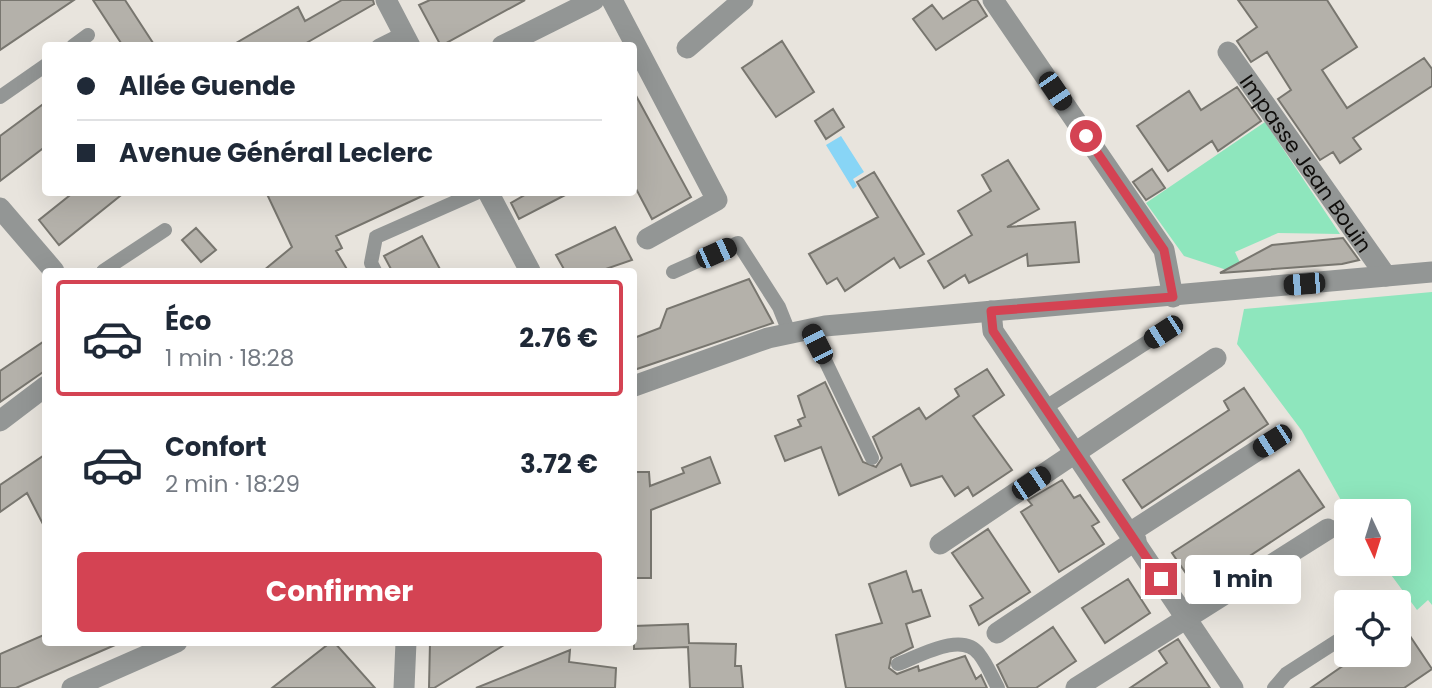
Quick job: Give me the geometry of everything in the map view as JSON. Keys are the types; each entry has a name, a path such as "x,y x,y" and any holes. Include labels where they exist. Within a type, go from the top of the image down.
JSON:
{"street":[{"path":"386,0 407,39"},
{"path":"510,42 594,0"},
{"path":"612,0 634,42"},
{"path":"687,48 743,0"},
{"path":"993,0 1164,250 1173,297"},
{"path":"637,48 717,200 647,239"},
{"name":"Impasse Jean Bouin","path":"1228,52 1386,276"},
{"path":"490,196 528,268"},
{"path":"0,208 51,268"},
{"path":"637,385 799,330 1432,272"},
{"path":"991,311 993,331 1233,688"},
{"path":"940,544 1216,358"},
{"path":"0,421 42,389"},
{"path":"997,633 1272,441"},
{"path":"1076,688 1328,529"},
{"path":"72,688 168,646"},
{"path":"404,688 406,646"}],"lane":[{"path":"78,42 88,35"},
{"path":"0,97 42,68"},
{"path":"373,268 371,264 376,237 469,196"},
{"path":"108,268 165,230"},
{"path":"673,272 738,243 779,307 799,330 872,458"},
{"path":"1046,407 1163,332"},
{"path":"1275,688 1286,674 1334,643"},
{"path":"898,664 956,644 969,645 979,654 998,688"}],"green space":[{"path":"1265,122 1340,234 1278,233 1235,252 1242,267 1233,272 1184,256 1146,203"},
{"path":"1432,292 1432,605 1428,600 1417,610 1411,602 1411,590 1402,590 1392,576 1411,576 1411,499 1340,499 1302,431 1237,344 1244,309"}],"water":[{"path":"841,136 864,172 853,179 857,186 853,189 826,145"}],"building":[{"path":"0,0 74,0 0,50"},
{"path":"93,0 125,0 152,42 120,42"},
{"path":"342,0 373,0 374,4 308,42 238,42 298,7 305,21"},
{"path":"430,0 525,0 448,42 439,42 419,5"},
{"path":"972,0 977,0 987,16 936,50 913,19 932,5 943,19"},
{"path":"1238,0 1327,0 1357,47 1322,70 1347,108 1424,58 1432,69 1432,86 1353,138 1361,149 1340,163 1333,152 1320,160 1278,99 1291,90 1267,52 1251,62 1237,41 1257,27"},
{"path":"782,41 814,92 776,117 742,68"},
{"path":"1237,87 1261,121 1218,151 1212,141 1168,171 1137,126 1189,91 1201,110"},
{"path":"637,98 691,197 652,219 637,191"},
{"path":"42,105 42,149 0,181 0,136"},
{"path":"833,109 844,127 826,139 815,121"},
{"path":"1008,160 1039,209 1007,227 1075,222 1079,262 1028,266 1027,254 969,283 965,275 944,288 928,261 972,235 958,211 991,191 982,175"},
{"path":"1152,169 1165,188 1146,200 1133,182"},
{"path":"874,172 924,254 900,268 894,258 845,291 837,278 827,284 809,254 878,217 857,182"},
{"path":"69,196 120,196 59,245 39,220"},
{"path":"268,196 422,196 336,236 342,248 336,251 346,268 267,268 292,247"},
{"path":"523,196 563,196 519,219 511,203"},
{"path":"615,227 632,260 609,268 563,268 556,255"},
{"path":"196,228 216,250 201,262 182,240"},
{"path":"422,236 439,268 390,268 384,256"},
{"path":"1343,238 1359,260 1342,264 1220,273 1272,245"},
{"path":"749,279 773,323 637,369 637,337 660,328 667,309"},
{"path":"42,343 42,373 0,402 0,371"},
{"path":"987,369 1004,395 973,416 1012,470 973,496 968,487 955,496 942,476 911,486 901,464 839,495 821,447 785,461 775,436 801,426 798,420 805,417 798,396 825,382 863,462 876,467 882,458 873,437 919,408 926,419 959,396 955,389"},
{"path":"1244,388 1268,424 1142,508 1123,480 1229,410 1224,401"},
{"path":"42,457 42,522 27,493 0,512 0,485"},
{"path":"710,457 720,483 651,510 651,578 637,578 637,472 649,472 650,486 684,473 682,468"},
{"path":"1299,470 1324,507 1239,563 1235,557 1194,585 1172,553"},
{"path":"1062,480 1074,498 1080,495 1099,522 1092,526 1104,544 1059,572 1021,512 1032,505 1028,500"},
{"path":"988,529 1030,592 979,625 970,606 983,598 952,553"},
{"path":"906,571 913,592 921,590 930,616 906,624 913,647 891,658 889,668 897,674 918,666 919,671 965,656 976,679 981,675 987,688 846,688 836,635 882,623 869,584"},
{"path":"1128,579 1150,613 1105,643 1082,608"},
{"path":"688,624 689,643 736,644 735,666 741,666 743,688 690,688 688,647 634,649 634,646 637,646 637,626"},
{"path":"1053,627 1076,661 1036,688 1008,688 997,665"},
{"path":"42,636 42,646 113,646 16,688 0,688 0,654"},
{"path":"1411,638 1432,669 1404,688 1311,688 1341,667 1411,667"},
{"path":"1178,639 1210,688 1130,688 1167,663 1159,651"},
{"path":"326,646 338,646 375,688 272,688"},
{"path":"430,646 502,646 434,688 429,688"},
{"path":"570,650 569,662 616,668 615,688 476,688"}],"route":[{"path":"1086,136 1164,250 1173,297 991,311 993,331 1161,579"}]}
